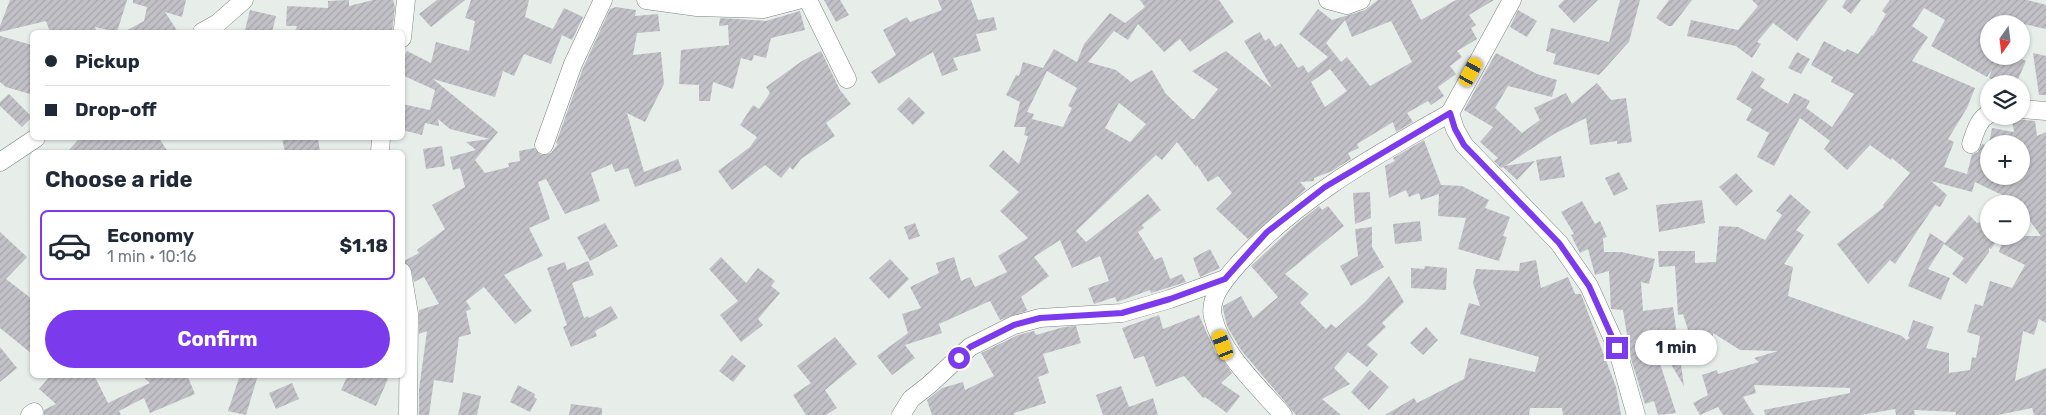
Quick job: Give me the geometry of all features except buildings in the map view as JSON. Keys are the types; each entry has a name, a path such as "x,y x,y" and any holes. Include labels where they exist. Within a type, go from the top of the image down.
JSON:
{"street":[{"path":"206,30 218,23 244,0"},
{"path":"403,30 406,0"},
{"path":"544,145 573,64 603,0"},
{"path":"646,0 697,7 763,8 798,0"},
{"path":"808,0 847,79"},
{"path":"1328,0 1347,5 1361,0"},
{"path":"1283,415 1223,345 1212,316 1215,297 1225,279 1267,232 1325,187 1450,113 1512,0"},
{"path":"2030,110 2046,111"},
{"path":"1450,113 1455,129 1464,145 1559,243 1589,286 1617,348 1636,415"},
{"path":"1971,144 1980,122"},
{"path":"1,158 32,140"},
{"path":"901,415 911,399 970,347 1014,325 1040,318 1122,313 1170,299 1225,279"},
{"path":"405,290 409,314 408,415"}],"route":[{"path":"959,358 970,347 1014,325 1040,318 1122,313 1170,299 1225,279 1267,232 1325,187 1398,142 1450,113 1455,129 1464,145 1502,182 1559,243 1589,286 1617,348"}]}
